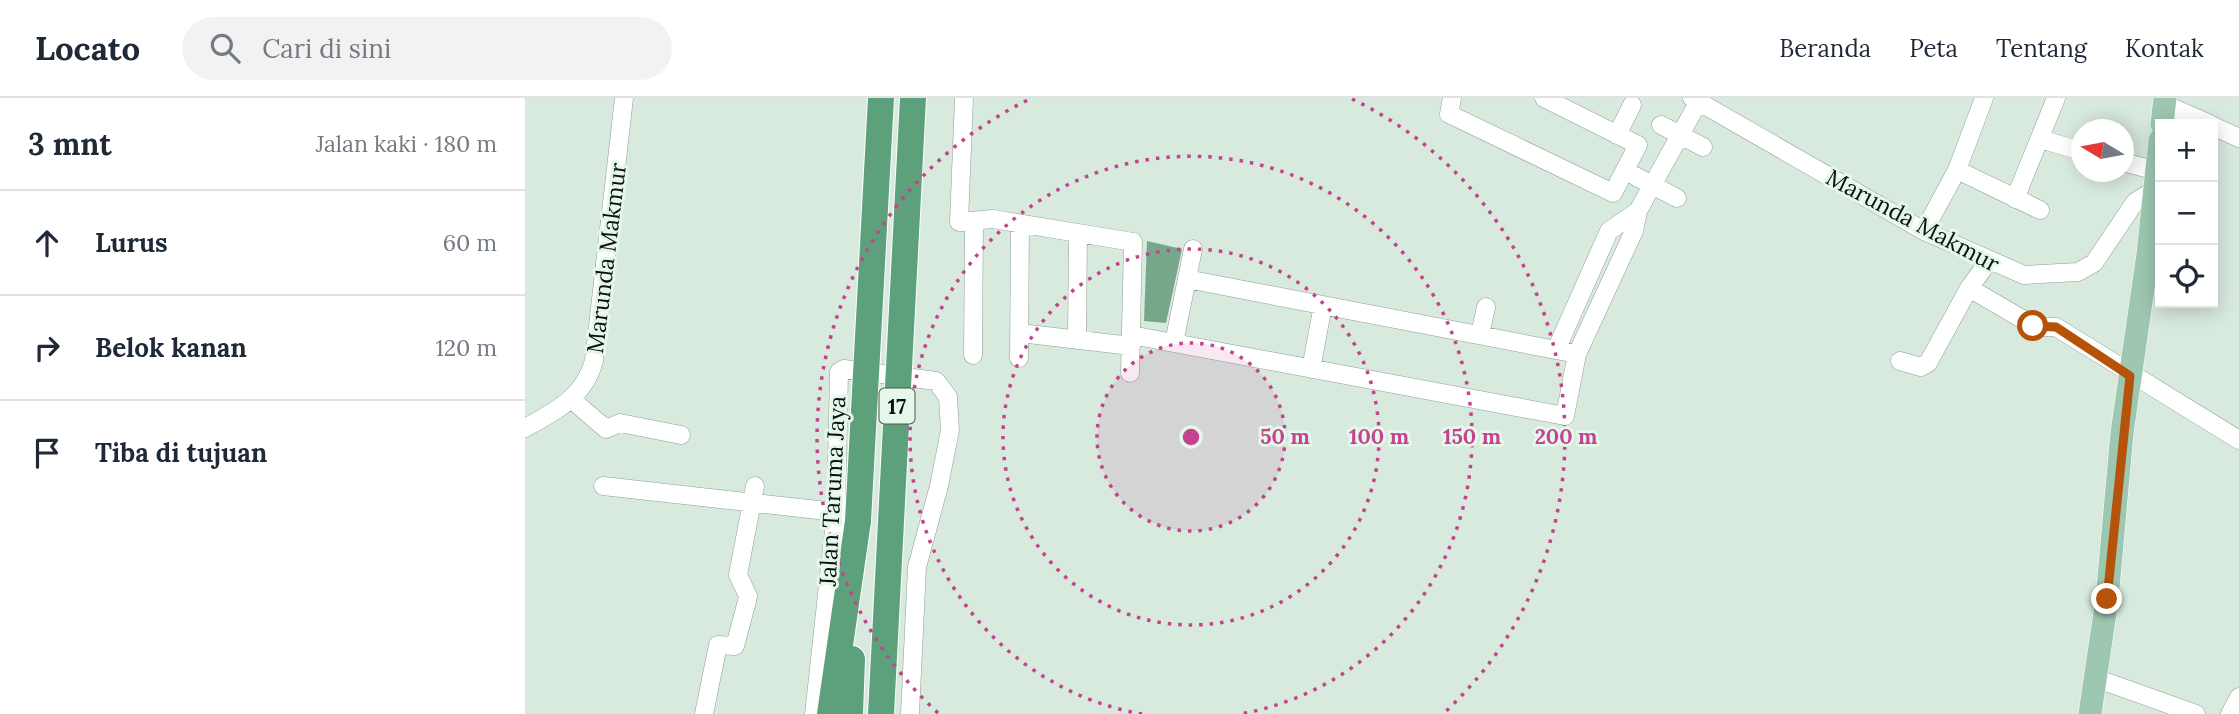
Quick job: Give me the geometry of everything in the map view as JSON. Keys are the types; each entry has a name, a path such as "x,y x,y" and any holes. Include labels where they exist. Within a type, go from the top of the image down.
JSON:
{"highway":[{"name":"17","path":"850,714 847,517 881,98"},
{"name":"17","path":"881,714 913,98"},
{"path":"830,714 847,517"}],"main road":[{"path":"2089,714 2107,599 2130,376 2155,181"}],"street":[{"name":"Marunda Makmur","path":"525,428 571,399 589,378 594,361 624,98"},
{"path":"964,98 959,222 993,219 1133,242 1131,373"},
{"path":"1453,98 1449,114 1613,193 1638,145 1617,135 1569,104 1544,98"},
{"path":"1924,231 1957,170 1984,98"},
{"path":"2015,199 2056,98"},
{"name":"Marunda Makmur","path":"1696,99 1924,231 2024,275 2044,276 2078,272 2094,263 2107,248 2135,202 2155,181"},
{"path":"1020,333 1077,340 1174,343 1565,416 1577,354 1635,231 1638,211 1680,135 1696,99"},
{"path":"1617,135 1632,105"},
{"path":"2164,109 2193,119"},
{"path":"1661,125 1703,147"},
{"path":"2218,128 2239,138"},
{"path":"2040,139 2071,148"},
{"path":"2134,169 2155,181"},
{"path":"1957,170 2040,210"},
{"path":"1635,176 1677,198"},
{"path":"1556,350 1608,231 1638,211"},
{"path":"973,355 974,221"},
{"path":"1019,358 1020,224"},
{"path":"1077,340 1079,233"},
{"path":"1174,343 1192,249"},
{"path":"1900,361 1921,367 1928,363 1969,288 1989,261"},
{"path":"1187,279 1577,354"},
{"path":"1969,288 2036,327 2056,327 2130,376 2239,440"},
{"path":"1311,369 1323,305"},
{"path":"1480,335 1486,307"},
{"name":"Jalan Taruma Jaya","path":"814,714 847,517 839,372 845,369 936,381 948,397 950,429 939,486 917,567 910,714"},
{"path":"571,399 605,429 620,423 681,435"},
{"path":"603,486 754,494 847,517"},
{"path":"704,714 718,645 735,646 747,601 748,596 739,575 754,494"},
{"path":"2095,678 2196,714"},
{"path":"2230,714 2239,697"}],"shaded area":[{"path":"1147,241 1182,249 1166,323 1144,321"}],"route":[{"path":"2033,326 2056,327 2130,376 2122,433 2107,599"}]}
